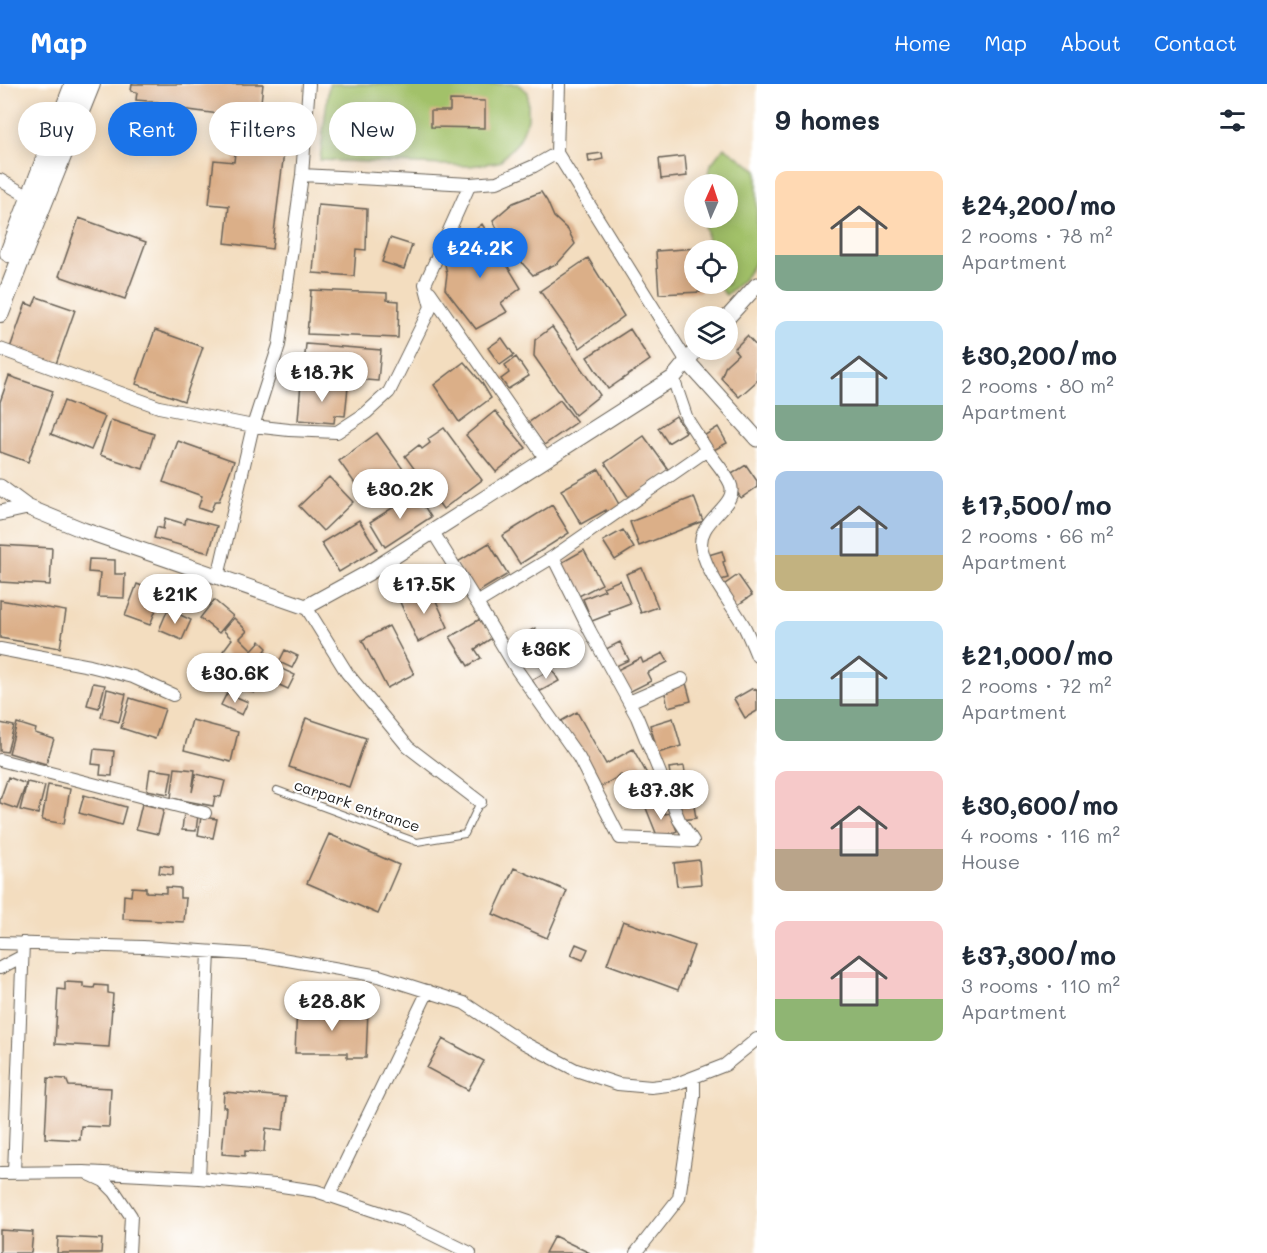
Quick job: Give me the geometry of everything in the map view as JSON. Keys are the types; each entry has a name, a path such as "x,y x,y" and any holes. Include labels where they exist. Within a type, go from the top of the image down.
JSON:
{"main road":[{"path":"0,278 74,84"},
{"path":"0,313 91,84"}],"street":[{"path":"218,577 253,426 279,345 302,175 309,84"},
{"path":"559,84 556,153 684,345"},
{"path":"302,175 470,184 497,182 534,166 556,153"},
{"path":"0,180 30,198"},
{"path":"0,349 159,407 253,426 337,432 366,413 389,392 431,308 424,284 470,184"},
{"path":"424,284 546,459"},
{"path":"737,306 757,285"},
{"path":"306,607 368,573 673,378 687,360"},
{"path":"695,360 757,439"},
{"path":"673,378 687,419 731,485 732,495 704,529 701,548 711,574 744,627 757,656"},
{"path":"477,603 553,557 707,450"},
{"path":"0,487 27,507 83,530 306,607 347,673 408,747 480,802"},
{"path":"0,507 27,507"},
{"path":"0,513 27,507"},
{"path":"433,532 517,670 579,758 620,838 693,841 679,820 637,717 553,557"},
{"path":"0,649 90,666 133,677 173,695"},
{"path":"629,702 682,679"},
{"path":"0,759 205,813"},
{"path":"0,943 143,947 259,955 379,976 464,1002 535,1048 576,1070 618,1084 651,1086 676,1084 725,1065 757,1039"},
{"path":"14,1172 22,944"},
{"path":"199,1178 209,952"},
{"path":"0,968 21,957"},
{"path":"329,1196 428,991"},
{"path":"636,1253 679,1198 694,1096 694,1077"},
{"path":"84,1172 104,1181 116,1192 131,1216 129,1253"},
{"path":"0,1173 84,1172 199,1178 316,1191 405,1221 470,1253"}],"lane":[{"name":"carpark entrance","path":"277,790 417,842 465,834 480,802"}],"green space":[{"path":"329,84 518,84 528,92 528,119 519,141 499,162 470,166 320,160"},
{"path":"724,147 757,170 757,259 738,284 738,240 708,240 705,228 738,228 738,174 708,174 711,164"}],"building":[{"path":"132,84 263,84 261,102 209,102 209,113 197,111 197,102 136,100 137,92 131,91"},
{"path":"450,100 485,101 485,128 431,127 431,111 450,111"},
{"path":"602,153 603,159 589,162 588,155"},
{"path":"235,156 284,156 272,249 225,243 229,206 209,204 214,160 234,162"},
{"path":"685,156 687,174 661,179 659,159"},
{"path":"541,192 554,217 568,230 575,244 558,263 533,275 523,264 515,248 498,231 493,220 513,203"},
{"path":"318,205 367,209 366,250 356,249 354,276 313,273"},
{"path":"79,218 146,242 125,299 59,276"},
{"path":"482,224 521,288 501,303 507,312 476,329 445,289 447,274 445,264 459,253 457,244"},
{"path":"390,238 412,245 404,269 382,262"},
{"path":"684,249 684,293 659,294 656,251"},
{"path":"588,258 624,316 580,348 540,291"},
{"path":"311,290 387,293 387,300 399,301 398,338 307,334"},
{"path":"37,297 75,310 56,364 10,348 26,303 33,306"},
{"path":"552,327 600,395 575,415 534,356 535,340"},
{"path":"630,329 650,360 608,389 587,357"},
{"path":"155,330 203,347 184,401 136,384"},
{"path":"747,336 757,347 757,381 739,397 721,378 726,365 731,360 738,360 738,345"},
{"path":"502,338 514,355 500,365 488,348"},
{"path":"306,344 381,350 378,381 303,375"},
{"path":"516,357 529,376 508,389 501,379 509,373 505,365"},
{"path":"464,362 482,383 491,398 459,422 434,385"},
{"path":"9,376 53,391 28,462 0,452 0,402"},
{"path":"301,383 348,387 345,416 335,415 334,423 298,420"},
{"path":"560,400 577,422 544,445 528,423"},
{"path":"64,401 105,417 91,450 51,434"},
{"path":"495,411 526,448 496,472 466,435"},
{"path":"676,416 686,432 668,443 658,428"},
{"path":"111,420 154,434 143,469 100,455"},
{"path":"718,427 727,443 710,452 702,437"},
{"path":"444,428 482,480 443,509 405,456 419,445 422,449 430,443 428,439"},
{"path":"377,433 403,469 364,496 339,461"},
{"path":"644,436 670,472 630,499 605,463"},
{"path":"178,441 234,461 219,501 215,501 210,512 198,508 202,496 163,482"},
{"path":"746,465 757,481 757,487 741,498 727,477"},
{"path":"599,469 621,508 609,515 606,510 581,524 561,490"},
{"path":"329,477 353,502 323,531 299,506"},
{"path":"416,493 431,517 385,547 370,522"},
{"path":"694,497 703,521 639,546 630,522"},
{"path":"552,505 569,533 520,564 502,536"},
{"path":"165,518 185,524 186,518 217,526 209,553 154,538 157,527 163,529"},
{"path":"359,520 377,549 339,572 321,543"},
{"path":"623,530 634,548 615,560 603,541"},
{"path":"489,543 508,574 475,594 456,563"},
{"path":"0,545 52,548 50,585 0,582"},
{"path":"584,550 602,584 579,596 561,563"},
{"path":"722,551 728,578 710,583 702,557"},
{"path":"89,559 115,560 115,574 125,574 124,598 98,597 100,573 88,572"},
{"path":"642,568 658,607 641,613 626,574"},
{"path":"738,575 752,595 732,609 718,589"},
{"path":"620,580 630,603 592,621 583,599 605,590 603,587"},
{"path":"137,584 162,594 150,625 125,616"},
{"path":"430,588 448,627 418,642 400,602"},
{"path":"0,600 66,611 60,648 0,638"},
{"path":"214,600 233,616 219,633 200,618"},
{"path":"168,609 191,620 182,640 159,630"},
{"path":"234,618 247,631 240,638 252,650 260,641 267,648 264,653 273,658 254,693 242,687 248,674 223,651 232,639 223,630"},
{"path":"480,619 492,638 475,649 481,658 468,666 450,637"},
{"path":"389,626 414,674 387,688 362,640"},
{"path":"535,628 543,641 519,656 511,642"},
{"path":"620,642 629,660 614,667 606,649"},
{"path":"285,650 298,656 292,668 279,662"},
{"path":"663,653 668,662 647,673 651,681 627,693 615,671 641,658 643,663"},
{"path":"271,664 295,675 288,689 264,678"},
{"path":"552,669 559,681 539,692 532,680"},
{"path":"93,683 105,685 99,708 87,705"},
{"path":"686,683 691,701 668,707 664,689"},
{"path":"753,688 757,689 757,711 745,718 734,699"},
{"path":"107,689 126,694 119,722 101,717"},
{"path":"227,693 248,702 242,715 221,705"},
{"path":"130,698 165,709 155,739 121,728"},
{"path":"577,712 606,764 633,749 647,774 627,785 621,775 599,788 561,721"},
{"path":"306,718 366,738 349,787 289,767"},
{"path":"673,718 681,746 658,753 650,725"},
{"path":"192,720 238,732 231,762 184,750"},
{"path":"0,723 14,726 7,752 0,751"},
{"path":"17,723 36,729 35,733 54,739 46,764 9,753"},
{"path":"94,749 114,751 112,776 100,775 101,765 92,764"},
{"path":"684,766 688,792 673,794 669,768"},
{"path":"175,768 195,770 192,792 196,774 225,781 221,797 215,796 213,806 171,798"},
{"path":"150,769 172,772 168,794 147,790"},
{"path":"8,777 26,784 17,809 0,803"},
{"path":"27,782 45,786 38,814 20,810"},
{"path":"48,785 70,789 64,824 42,820"},
{"path":"692,794 696,818 682,820 678,796"},
{"path":"84,795 126,807 121,825 79,813"},
{"path":"660,802 665,814 670,813 677,831 658,838 646,808"},
{"path":"142,804 164,809 158,834 136,829"},
{"path":"184,813 198,815 196,831 182,830"},
{"path":"201,817 217,819 213,838 198,835"},
{"path":"329,834 399,865 378,914 307,883"},
{"path":"699,860 701,884 677,886 674,863"},
{"path":"160,865 173,867 173,875 159,873"},
{"path":"514,868 567,891 547,938 493,914"},
{"path":"132,887 146,888 146,892 166,893 166,887 180,888 180,898 186,898 184,922 123,919 124,895 131,896"},
{"path":"623,921 694,946 678,990 607,964"},
{"path":"576,944 588,949 583,960 571,955"},
{"path":"65,982 83,983 83,987 108,986 108,993 113,994 109,1047 55,1044 58,989 65,990"},
{"path":"297,1005 316,1006 316,1010 350,1012 350,1009 368,1010 366,1058 347,1058 347,1053 295,1053"},
{"path":"443,1039 484,1061 468,1090 427,1068"},
{"path":"48,1078 66,1079 69,1086 111,1088 109,1127 81,1126 80,1140 45,1138"},
{"path":"224,1092 286,1097 283,1130 266,1128 264,1152 245,1151 245,1156 222,1154 226,1107 223,1107"},
{"path":"0,1230 33,1232 31,1253 0,1253"},
{"path":"554,1236 590,1253 545,1253"},
{"path":"58,1237 102,1239 101,1253 57,1253"}]}
